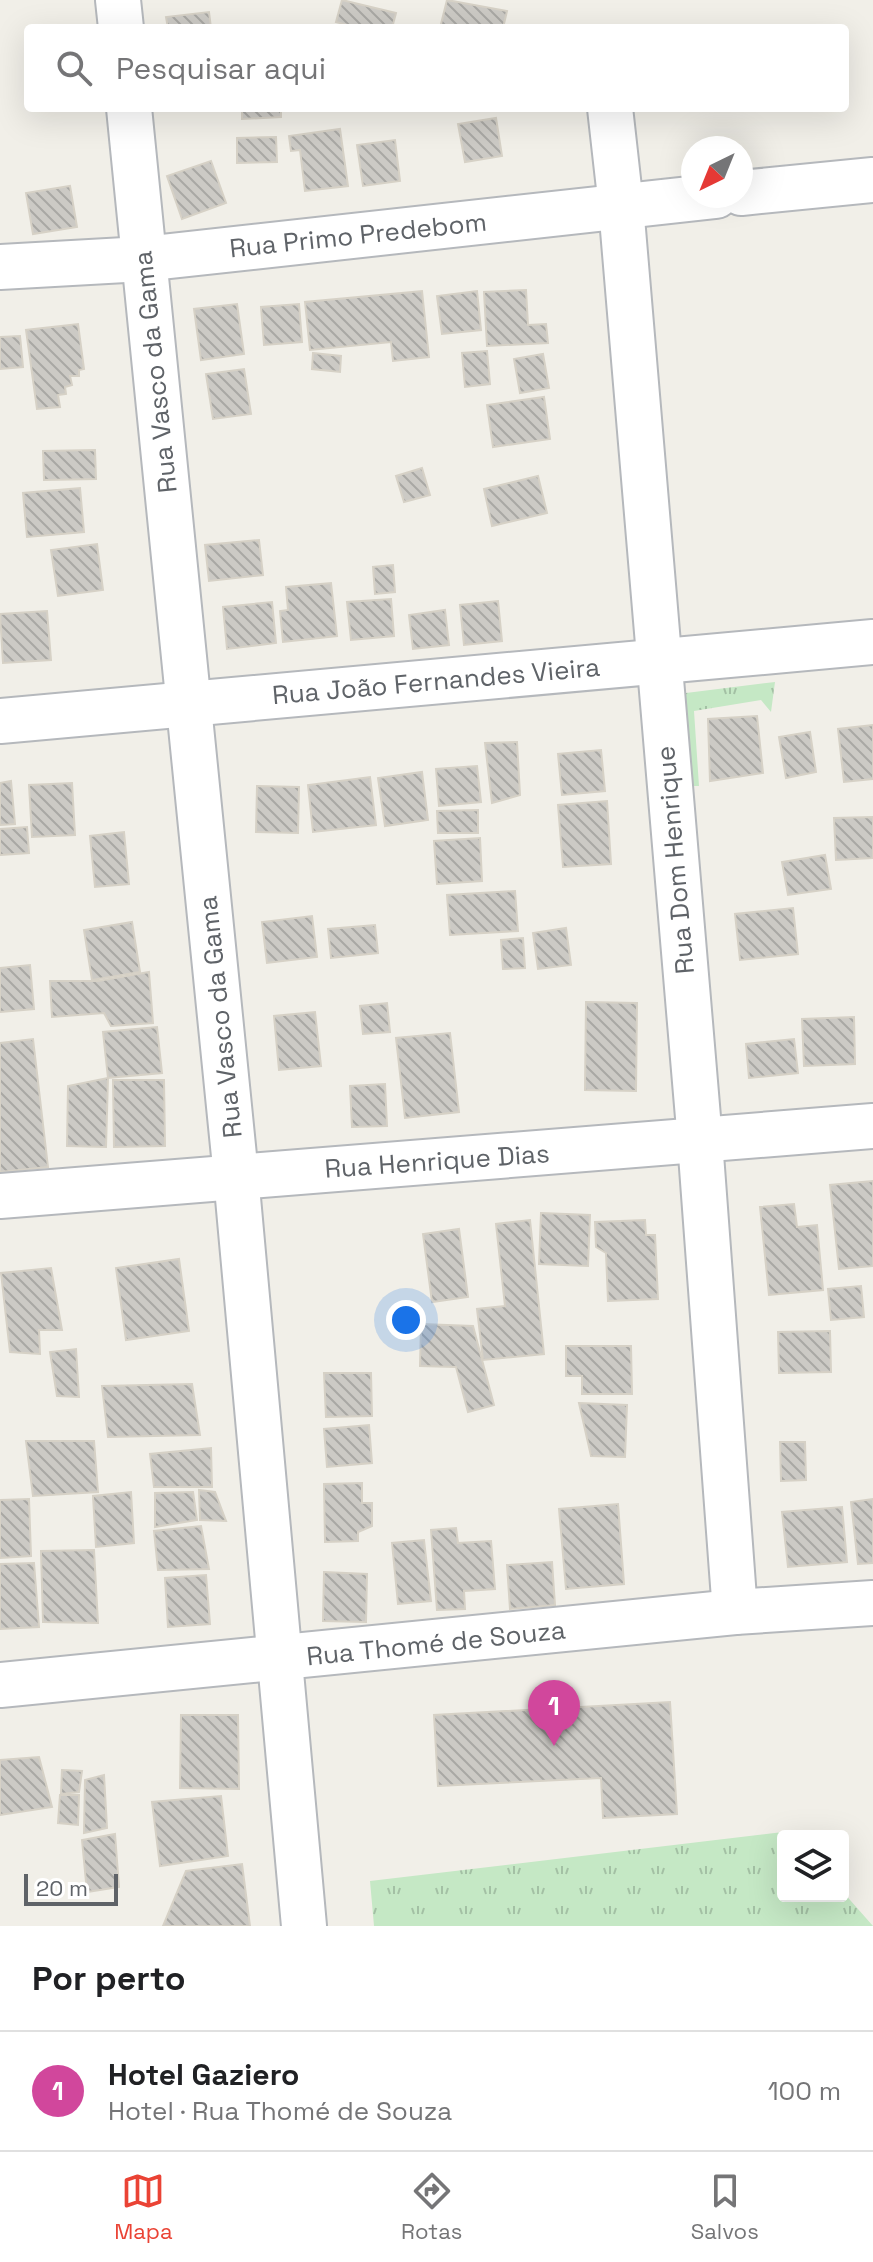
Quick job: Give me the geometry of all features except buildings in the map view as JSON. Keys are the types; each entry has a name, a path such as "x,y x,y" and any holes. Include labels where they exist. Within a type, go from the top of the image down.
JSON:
{"street":[{"path":"118,0 121,24"},
{"name":"Rua Vasco da Gama","path":"129,112 236,1176 304,1926"},
{"name":"Rua Dom Henrique","path":"610,112 700,1141 735,1612"},
{"path":"753,192 873,180"},
{"name":"Rua Primo Predebom","path":"0,267 143,259 681,200"},
{"name":"Rua João Fernandes Vieira","path":"0,721 873,642"},
{"name":"Rua Henrique Dias","path":"0,1196 873,1126"},
{"name":"Rua Thomé de Souza","path":"0,1685 278,1660 735,1612 873,1603"}],"green space":[{"path":"775,682 771,712 761,700 694,711 699,786 687,786 678,694"},
{"path":"777,1833 777,1902 849,1902 849,1899 873,1926 374,1926 370,1881"}],"place":[{"name":"Hotel Gaziero","path":"554,1746"}]}
